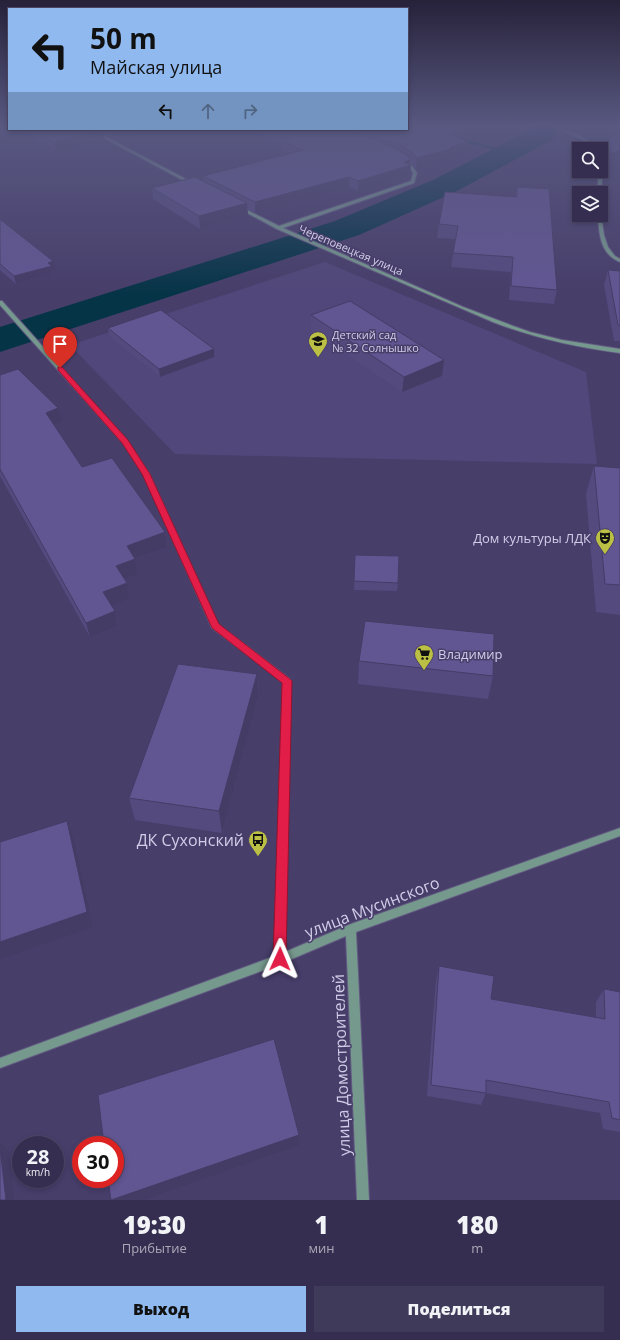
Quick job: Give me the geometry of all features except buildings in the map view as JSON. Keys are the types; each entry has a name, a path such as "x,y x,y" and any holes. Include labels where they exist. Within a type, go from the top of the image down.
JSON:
{"street":[{"path":"188,181 201,188"},
{"path":"278,228 413,181"},
{"name":"Череповецкая улица","path":"236,206 278,228 333,252 528,333 578,345 620,351"},
{"path":"600,222 601,239 605,249 620,261"},
{"path":"0,302 125,442 146,474 215,626 287,681 280,959"},
{"name":"улица Мусинского","path":"0,1063 280,959 351,929 620,832"},
{"name":"улица Домостроителей","path":"351,929 363,1200"}],"shaded area":[{"name":"Детский сад № 32 Солнышко","path":"325,262 586,372 597,464 175,454 70,345"}],"waterway":[{"path":"0,340 347,228 453,181"}],"place":[{"name":"Детский сад № 32 Солнышко","path":"318,358"},
{"name":"Дом культуры ЛДК","path":"605,555"},
{"name":"Владимир","path":"424,671"},
{"name":"ДК Сухонский","path":"258,857"}],"route":[{"path":"60,368 125,442 146,474 176,536 215,626 287,681 280,959"}]}
